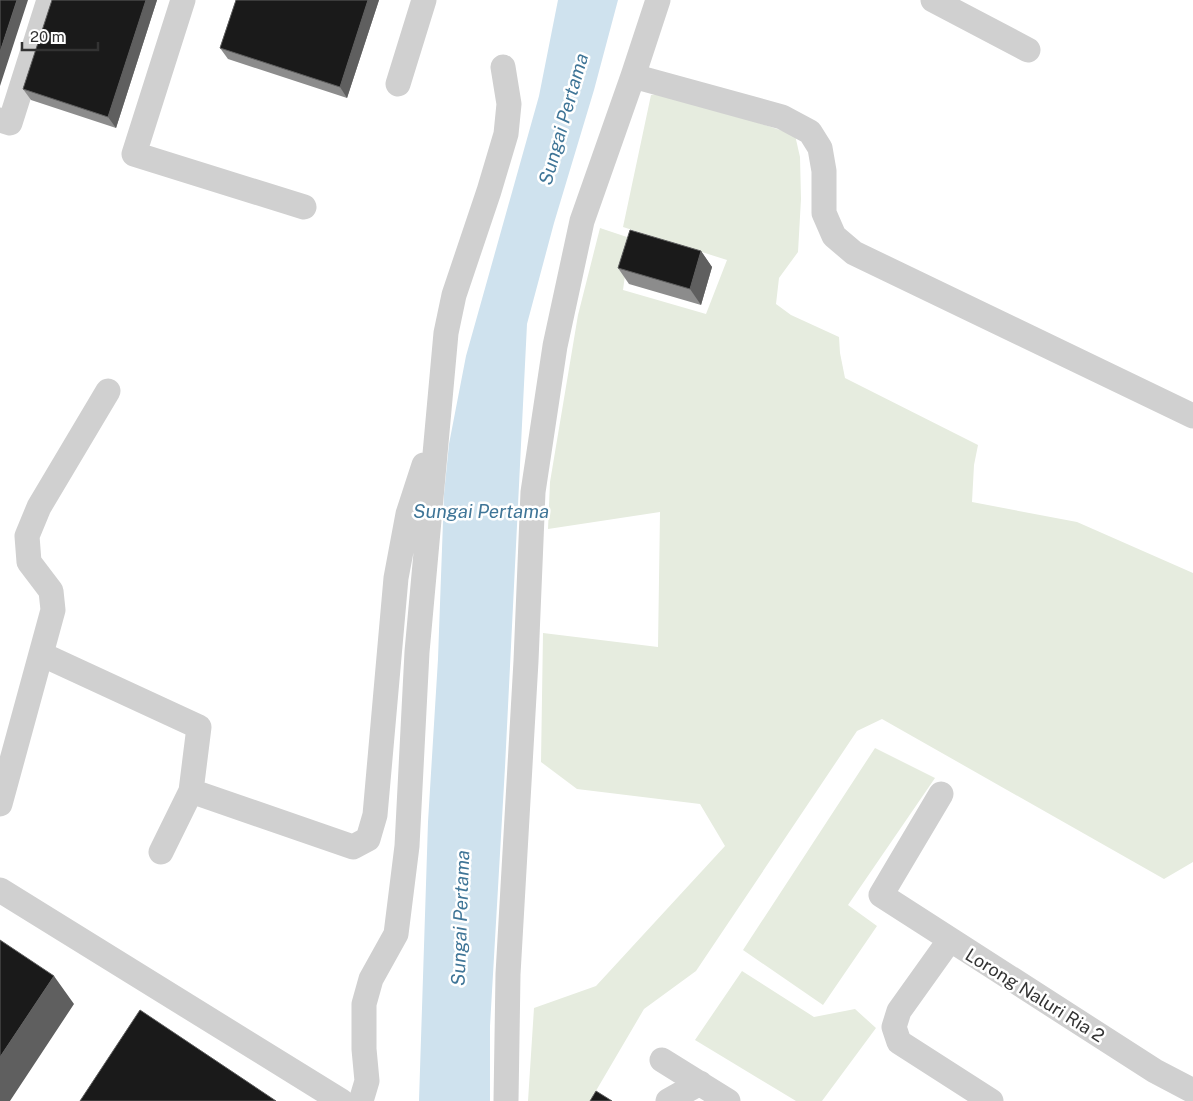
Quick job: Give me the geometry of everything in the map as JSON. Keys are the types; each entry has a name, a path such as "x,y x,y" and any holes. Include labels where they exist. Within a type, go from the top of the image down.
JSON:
{"street":[{"path":"0,120 10,124 49,0"},
{"path":"183,0 134,154 304,207"},
{"path":"398,84 424,0"},
{"path":"506,1101 508,974 526,661 533,492 555,346 582,221 658,0"},
{"path":"933,0 1028,50"},
{"path":"361,1101 367,1081 364,1049 364,1004 371,979 396,934 406,846 417,652 446,333 454,296 506,134 509,104 503,67"},
{"path":"633,76 782,116 810,132 820,148 824,171 824,213 834,236 854,253 1193,416"},
{"path":"191,791 353,847 368,839 375,815 396,578 408,514 424,464 442,372"},
{"path":"0,804 53,610 50,590 29,562 27,536 39,507 108,391"},
{"path":"41,654 200,727 191,791 161,852"},
{"name":"Lorong Naluri Ria 2","path":"941,794 881,895 1155,1071 1193,1090"},
{"path":"0,890 341,1101"},
{"path":"950,941 899,1011 894,1027 899,1042 991,1101"},
{"path":"662,1060 728,1101"},
{"path":"668,1101 700,1083"}],"shaded area":[{"path":"669,93 795,135 800,157 801,199 798,252 779,278 776,304 791,315 839,337 845,378 978,445 974,465 972,502 1077,522 1193,573 1193,862 1164,879 882,719 857,731 696,971 644,1009 590,1101 528,1101 534,1008 596,986 725,846 700,804 577,789 541,762 543,633 658,647 660,512 548,529 550,482 578,315 600,228 630,238 623,290 706,314 727,260 623,227 651,95"},
{"path":"875,748 935,778 848,905 877,926 823,1005 743,950"},
{"path":"742,971 814,1017 855,1009 876,1028 822,1101 796,1101 695,1040"}],"water":[{"name":"Sungai Pertama","path":"558,0 618,0 527,324 490,1026 490,1101 419,1101 428,822 438,659 444,494 449,444 466,356 539,96"}],"building":[{"path":"0,0 17,0 0,52"},
{"path":"52,0 146,0 108,117 23,89"},
{"path":"236,0 368,0 340,87 220,48"},
{"path":"630,230 701,251 690,289 618,268"},
{"path":"0,940 54,976 0,1057"},
{"path":"140,1010 276,1101 80,1101"},
{"path":"596,1091 612,1101 590,1101"}]}
